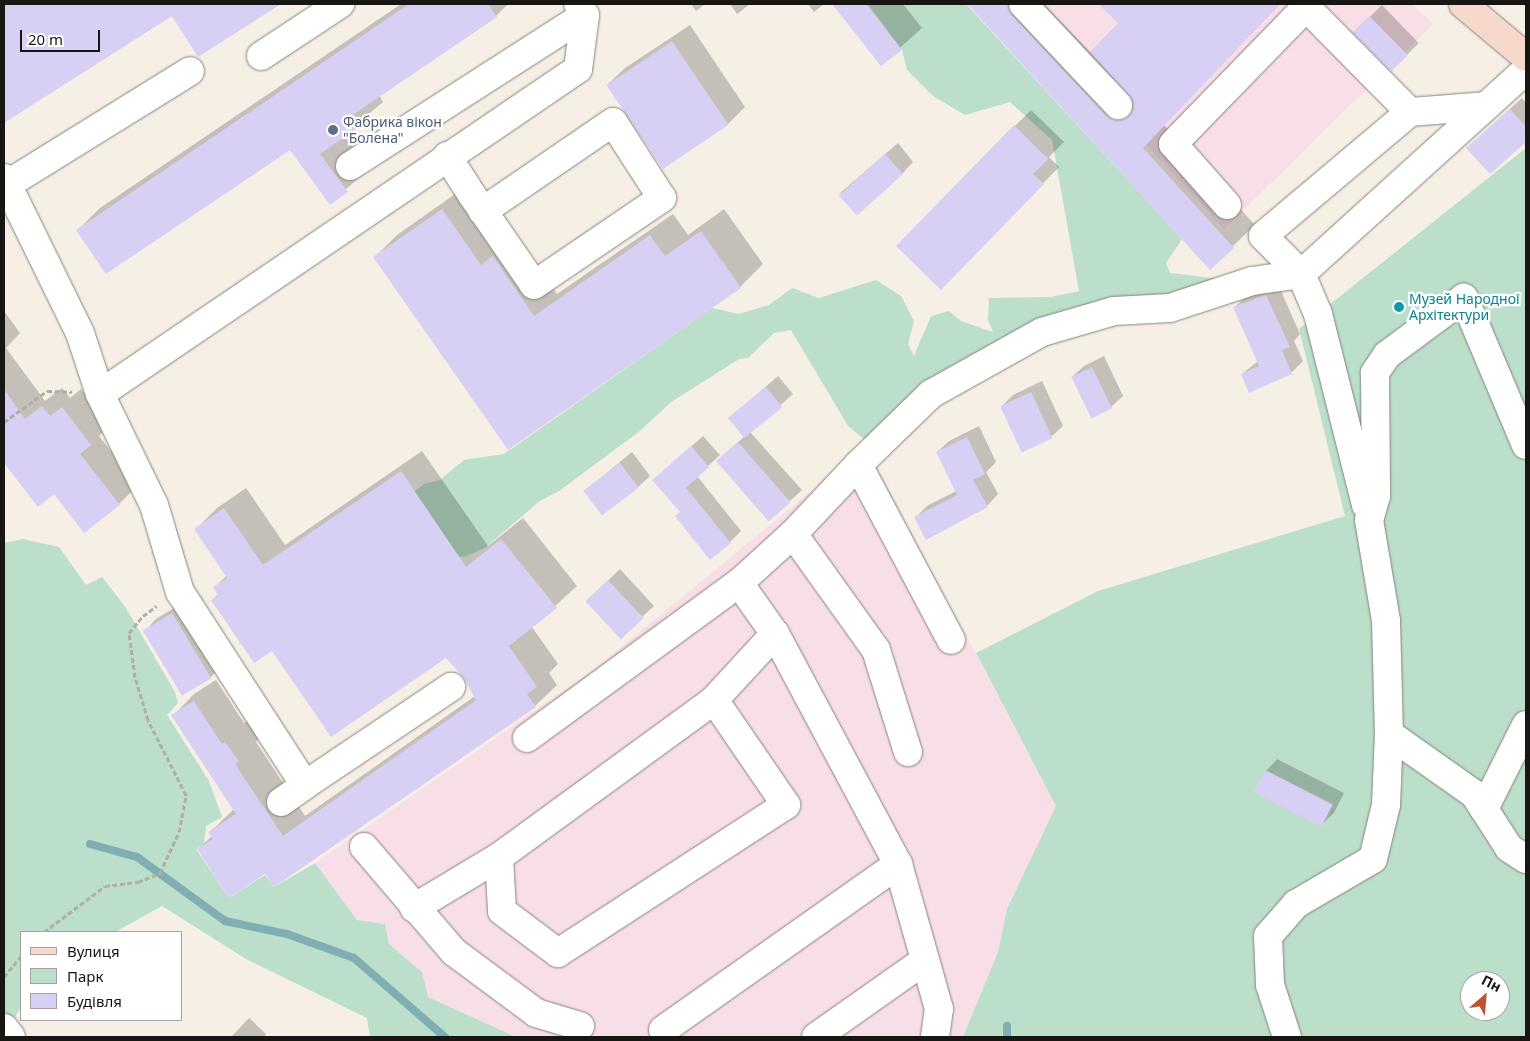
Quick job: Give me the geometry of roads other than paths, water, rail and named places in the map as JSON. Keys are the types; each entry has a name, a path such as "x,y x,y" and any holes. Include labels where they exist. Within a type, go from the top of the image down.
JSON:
{"main road":[{"path":"1463,4 1488,28 1526,57"}],"street":[{"path":"261,56 340,4"},
{"path":"1023,4 1118,105"},
{"path":"1227,205 1172,144 1304,5 1410,112"},
{"path":"100,394 447,156 578,69 582,9"},
{"path":"350,166 582,9"},
{"path":"1488,28 1526,41"},
{"path":"527,738 738,583 793,534 858,465 932,394 1042,332 1114,311 1170,308 1252,281 1301,274 1526,70"},
{"path":"190,71 6,181 80,332 100,394 154,505 180,592 306,785"},
{"path":"1287,1037 1270,985 1268,936 1296,904 1373,859 1386,805 1389,734 1386,620 1369,520 1318,314 1301,274 1263,236 1410,112 1486,106"},
{"path":"447,156 483,211 534,285 662,198 613,122 483,211"},
{"path":"1369,520 1376,496 1375,373 1387,355 1464,298 1526,445"},
{"path":"858,465 951,640"},
{"path":"793,534 876,650 908,752"},
{"path":"738,583 775,634 898,864 939,1009 935,1037"},
{"path":"414,908 499,857 714,700 775,634"},
{"path":"281,802 451,687"},
{"path":"499,857 502,911 558,953 786,805 714,700"},
{"path":"1484,809 1526,725"},
{"path":"1389,734 1474,794 1509,848 1526,859"},
{"path":"364,847 414,908 454,952 536,1012 580,1026"},
{"path":"663,1030 898,864"},
{"path":"816,1037 925,960"},
{"path":"4,1028 11,1037"}],"waterway":[{"path":"90,844 137,857 225,921 287,934 354,958 445,1037"},
{"path":"1007,1026 1007,1037"}],"place":[{"name":"Фабрика вікон \"Болена\"","path":"333,130"},
{"name":"Музей Народної Архітектури","path":"1399,307"}]}
